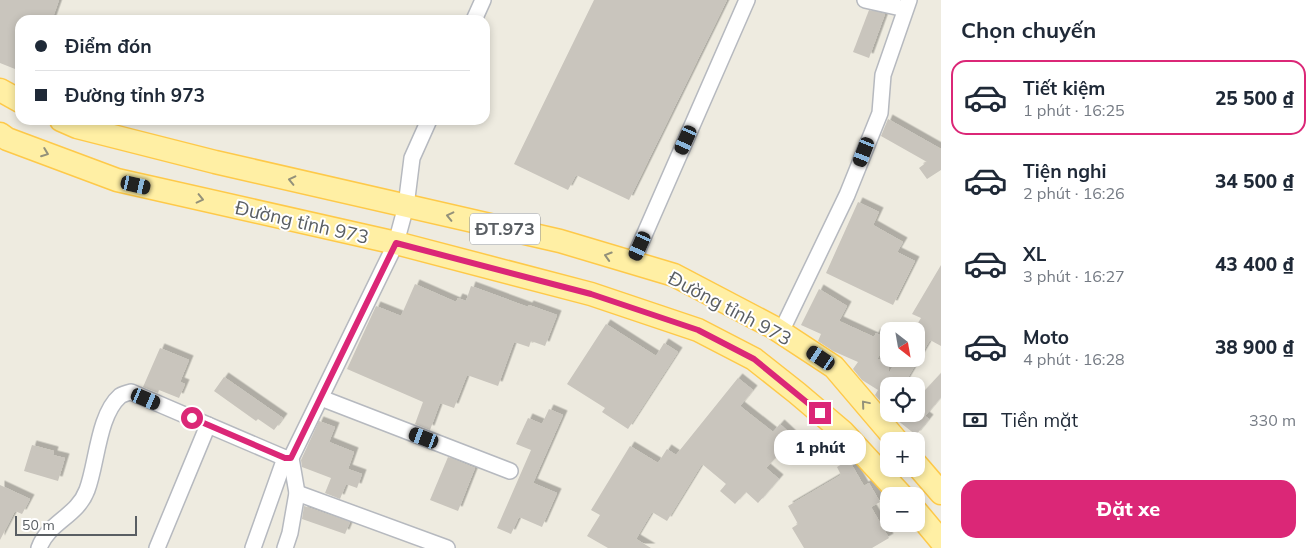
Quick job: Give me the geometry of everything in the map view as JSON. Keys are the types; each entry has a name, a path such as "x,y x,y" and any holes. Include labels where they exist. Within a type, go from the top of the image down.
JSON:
{"main road":[{"path":"0,90 15,98"},
{"name":"Đường tỉnh 973","path":"71,125 158,148 560,241 674,275 781,332 834,367 889,432"},
{"name":"Đường tỉnh 973","path":"0,134 7,139 117,180 396,243 591,294 698,330 754,359 797,393 843,432 894,487"},
{"path":"925,474 941,493"},
{"path":"925,522 941,541"}],"street":[{"path":"476,15 483,0"},
{"path":"632,263 747,0"},
{"path":"781,332 848,195 880,113 884,75 905,4 865,0"},
{"path":"253,548 288,458 321,398 396,243 406,206 412,158 427,125"},
{"path":"39,548 50,530 77,508 85,496 104,425 112,406 121,396 131,392 288,458"},
{"path":"321,398 510,471"},
{"path":"157,548 208,425"},
{"path":"285,548 290,533 297,493 288,458"},
{"path":"297,493 447,548"}],"building":[{"path":"0,0 59,0 54,15 15,15 15,69 0,63"},
{"path":"594,0 727,0 629,200 576,175 568,190 514,164"},
{"path":"869,10 885,14 869,58 853,52"},
{"path":"888,119 941,149 941,170 927,179 919,168 927,162 881,136"},
{"path":"858,202 879,212 873,225 903,242 897,252 915,261 893,305 826,273"},
{"path":"941,265 941,346 930,340 925,349 925,322 918,322 921,318 912,314"},
{"path":"415,284 456,302 458,298 466,301 471,286 528,307 529,305 557,315 545,346 531,341 529,347 514,342 498,386 467,375 454,408 440,403 430,430 415,424 423,402 347,369 376,306 401,316"},
{"path":"819,289 847,306 839,321 874,337 876,333 880,335 880,354 877,359 880,359 880,368 889,368 889,373 892,368 914,368 908,377 880,377 880,401 875,395 878,390 862,380 853,369 858,362 833,351 818,341 821,334 801,325"},
{"path":"606,324 656,356 664,343 678,352 628,429 602,412 605,408 567,384"},
{"path":"160,348 189,360 180,382 185,384 179,398 159,390 158,393 143,387"},
{"path":"941,373 941,397 925,416 925,390"},
{"path":"224,377 283,418 274,430 258,419 256,421 214,391"},
{"path":"738,378 753,390 740,406 773,432 780,424 794,437 766,468 779,479 758,503 746,492 735,504 720,491 726,484 702,464 667,521 652,512 636,539 651,548 608,548 587,536 600,515 591,510 630,446 658,463 667,449 676,455"},
{"path":"549,409 563,415 533,483 557,493 542,527 519,517 511,534 497,528 531,450 516,444 528,418 542,424"},
{"path":"925,416 929,419 918,432 912,432 900,422 925,422"},
{"path":"319,421 335,427 329,442 354,452 348,469 362,474 357,488 346,484 340,499 325,493 331,478 302,467 301,460"},
{"path":"32,445 54,451 53,455 65,458 58,481 24,471"},
{"path":"448,457 475,468 458,511 430,500"},
{"path":"849,460 864,486 869,483 880,502 871,507 880,522 880,532 886,532 889,538 872,548 804,548 792,528 798,524 788,506 841,475 837,467"},
{"path":"0,485 30,499 22,514 15,511 0,540"},
{"path":"304,506 350,522 345,534 302,519"}],"route":[{"path":"192,418 285,458 291,458 396,243 591,294 698,330 754,359 820,413"}]}
